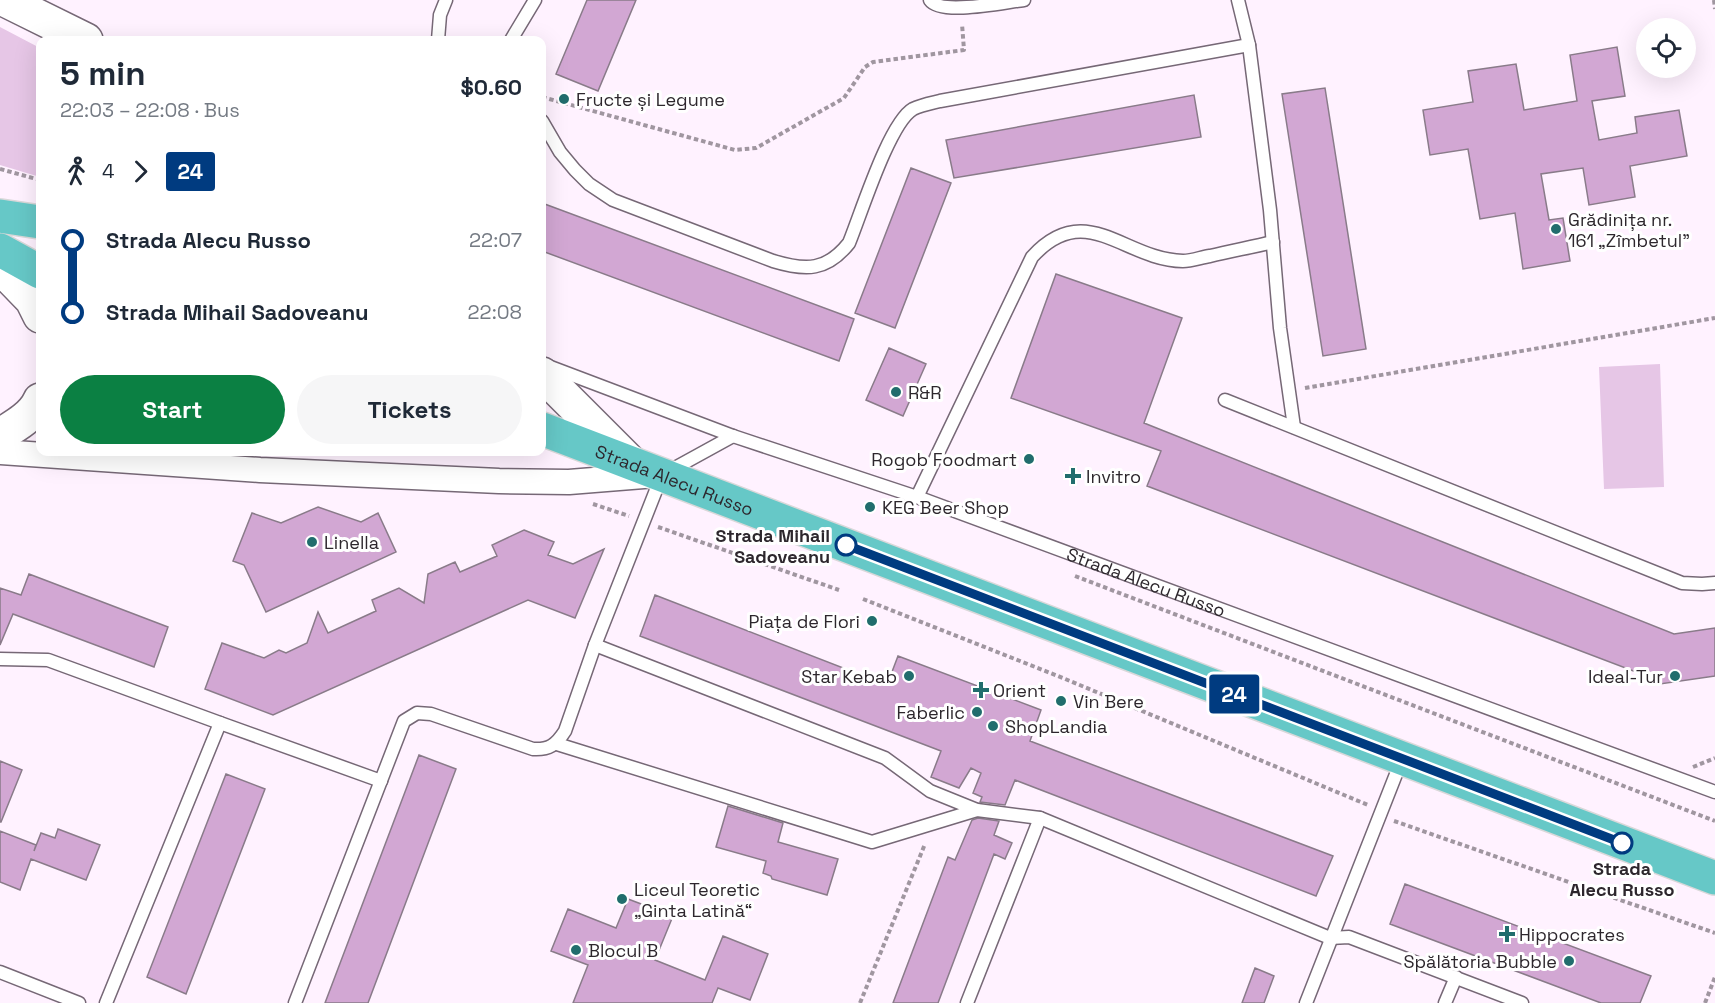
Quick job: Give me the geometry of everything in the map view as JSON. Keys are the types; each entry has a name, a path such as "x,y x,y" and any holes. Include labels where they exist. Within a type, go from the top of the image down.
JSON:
{"main road":[{"path":"5,0 78,36"},
{"path":"0,216 36,221"},
{"path":"0,250 36,270"},
{"path":"0,267 32,300 36,308"},
{"path":"546,378 631,463"},
{"path":"0,435 24,420 36,408"},
{"name":"Strada Alecu Russo","path":"546,431 1715,878"}],"street":[{"path":"0,452 36,454"},
{"path":"59,456 249,469 499,481 569,482 662,475"}],"lane":[{"path":"438,36 440,15 446,0"},
{"path":"514,36 536,0"},
{"path":"930,0 940,7 960,8 1024,0"},
{"path":"1238,0 1249,45 1294,427"},
{"path":"546,128 560,152 575,170 589,184 613,200 773,261 791,267 810,268 823,265 839,255 849,243 889,140 898,123 914,109 940,101 1249,45"},
{"path":"917,497 1032,258 1044,245 1063,234 1087,231 1158,256 1184,261 1273,242"},
{"name":"Strada Alecu Russo","path":"546,366 733,436 917,497 1715,792"},
{"path":"1225,400 1682,583 1715,582"},
{"path":"295,1003 404,721 417,713 431,714 533,749 545,749 557,744 565,731 595,645 662,475 733,436"},
{"path":"595,645 885,758 930,791 977,810 1040,818 1330,938 1349,937 1522,1003"},
{"path":"0,658 48,660 381,781"},
{"path":"106,1003 220,723"},
{"path":"557,744 872,842 977,810"},
{"path":"1306,1003 1401,759"},
{"path":"967,1003 1040,818"},
{"path":"0,972 79,1003"},
{"path":"1445,1003 1456,977"}],"path":[{"path":"1714,0 1715,9"},
{"path":"546,98 735,150 756,148 844,98 864,66 873,62 964,50 960,8"},
{"path":"0,169 36,179"},
{"path":"1288,391 1715,318"},
{"path":"1066,573 1715,821"},
{"path":"815,582 839,590"},
{"path":"863,599 1058,676 1371,806 1378,816 1715,933"},
{"path":"860,1003 933,824"},
{"path":"1705,1003 1715,977"}],"shaded area":[{"path":"0,27 36,46 36,176 0,165"},
{"path":"1660,364 1664,487 1604,489 1599,367"}],"building":[{"path":"587,0 636,0 598,91 556,74"},
{"path":"1617,47 1625,96 1592,101 1599,140 1637,133 1635,117 1679,110 1687,156 1630,166 1635,197 1589,205 1583,168 1541,174 1549,220 1563,218 1570,261 1523,269 1515,213 1480,219 1468,149 1430,155 1423,110 1473,102 1468,71 1516,64 1524,110 1577,101 1570,55"},
{"path":"1325,88 1366,349 1323,356 1282,94"},
{"path":"1194,95 1201,137 954,178 946,140"},
{"path":"911,168 951,183 895,328 855,313"},
{"path":"546,204 854,319 839,361 546,252"},
{"path":"1056,274 1182,318 1144,423 1674,634 1715,628 1715,676 1653,685 1652,678 1147,486 1161,451 1011,398"},
{"path":"889,348 926,364 903,416 866,400"},
{"path":"318,507 361,522 378,513 396,552 266,612 244,565 233,561 252,513 281,523"},
{"path":"524,530 554,542 548,555 573,564 604,549 575,618 528,600 273,715 205,689 222,643 264,658 279,650 286,653 307,643 318,612 328,633 376,611 372,600 399,588 424,603 428,574 455,562 460,572 497,556 492,545"},
{"path":"29,574 168,627 154,667 13,614 0,645 0,588 21,595"},
{"path":"655,595 887,685 898,656 1041,710 1030,741 1333,856 1316,896 1015,780 1005,805 980,802 982,797 973,793 981,773 971,768 959,788 931,777 941,751 640,636"},
{"path":"419,755 456,769 368,1003 325,1003"},
{"path":"0,761 22,770 1,822 0,822"},
{"path":"226,774 265,789 186,994 147,977"},
{"path":"728,806 783,823 778,842 838,859 827,895 772,879 771,876 763,873 766,861 716,847"},
{"path":"978,818 999,821 994,835 1012,843 1005,859 994,854 938,1003 893,1003 948,857 955,860 972,820"},
{"path":"58,829 100,845 86,880 31,859 20,890 0,882 0,831 36,845 34,851 41,833 55,838"},
{"path":"1405,884 1651,976 1640,1003 1601,1003 1390,924"},
{"name":"Blocul B","path":"628,899 673,916 655,960 705,980 723,936 768,954 750,1000 718,988 712,1003 573,1003 588,965 551,951 568,909 616,928"},
{"path":"1255,968 1274,976 1264,1003 1242,1003"}],"bus line":[{"name":"24","path":"846,545 1622,843"}],"place":[{"name":"Fructe și Legume","path":"564,99"},
{"name":"Grădinița nr. 161 „Zîmbetul”","path":"1556,229"},
{"name":"R&R","path":"896,392"},
{"name":"Rogob Foodmart","path":"1029,459"},
{"name":"Invitro","path":"1073,476"},
{"name":"KEG Beer Shop","path":"870,507"},
{"name":"Linella","path":"312,542"},
{"name":"Strada Mihail Sadoveanu","path":"846,545"},
{"name":"Piața de Flori","path":"872,621"},
{"name":"Star Kebab","path":"909,676"},
{"name":"Ideal-Tur","path":"1675,676"},
{"name":"Orient","path":"981,690"},
{"name":"Vin Bere","path":"1061,701"},
{"name":"Faberlic","path":"977,712"},
{"name":"ShopLandia","path":"993,726"},
{"name":"Strada Alecu Russo","path":"1622,843"},
{"name":"Liceul Teoretic „Ginta Latină“","path":"622,899"},
{"name":"Hippocrates","path":"1507,934"},
{"name":"Blocul B","path":"576,950"},
{"name":"Spălătoria Bubble","path":"1569,961"}]}
